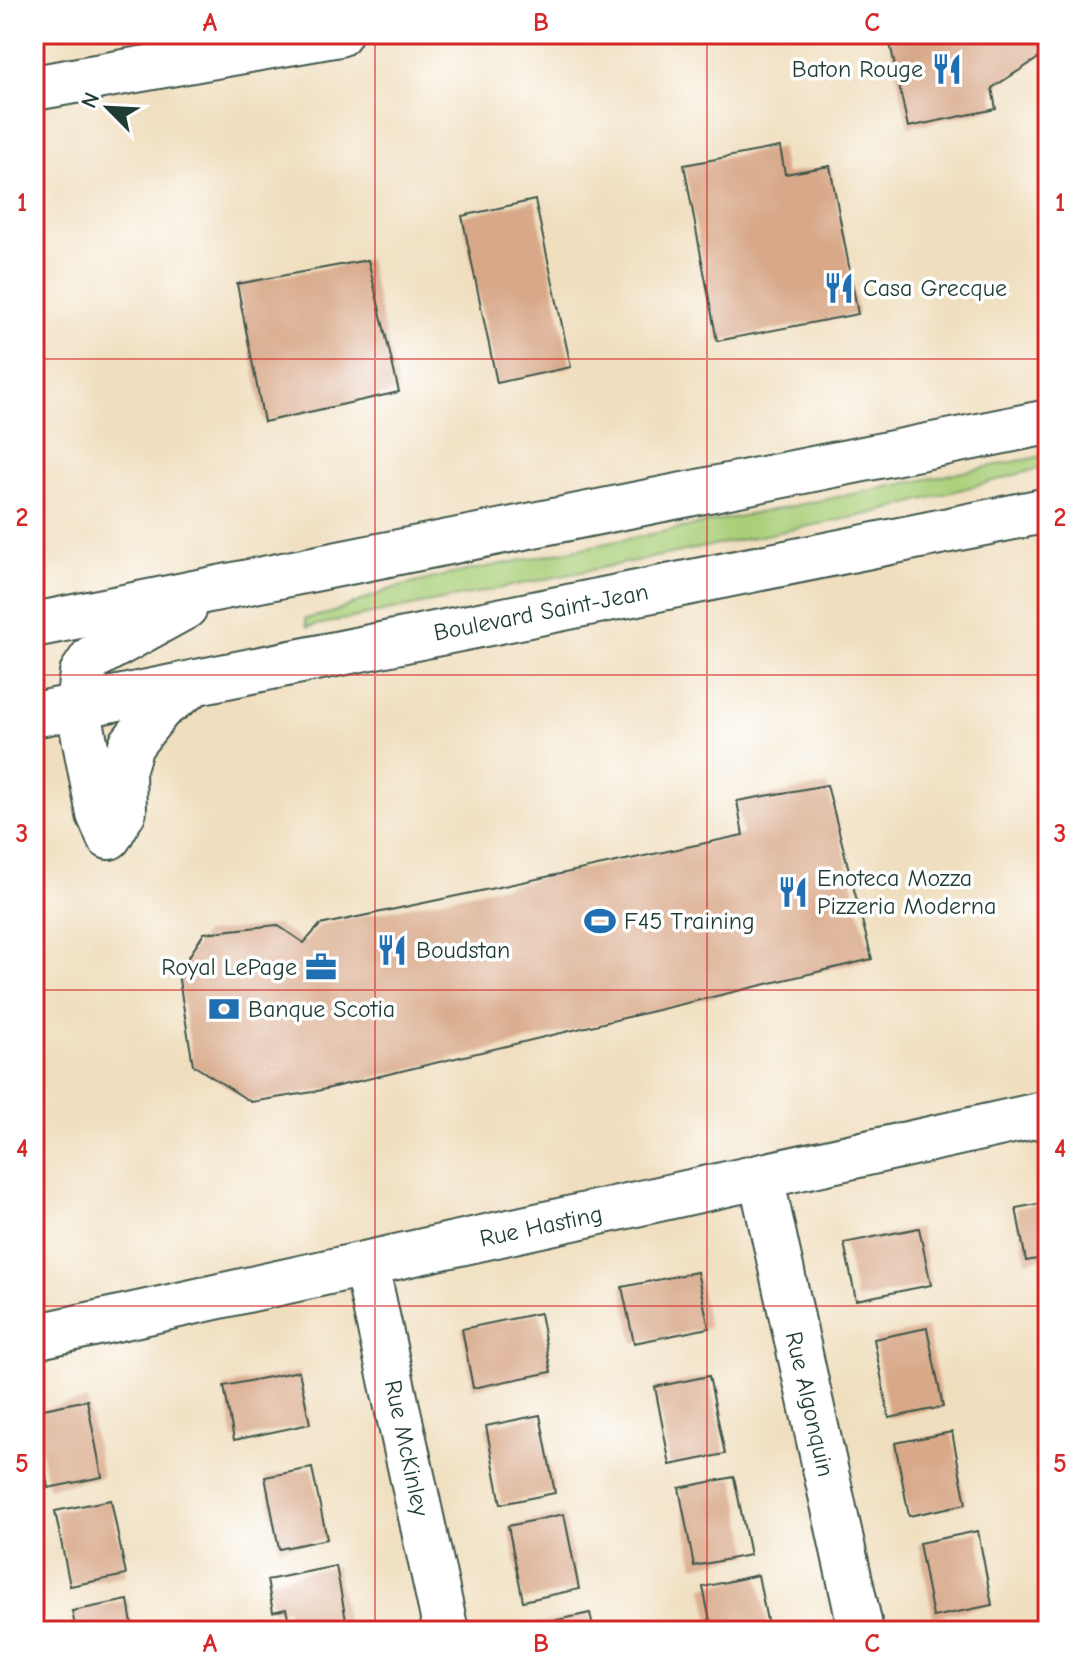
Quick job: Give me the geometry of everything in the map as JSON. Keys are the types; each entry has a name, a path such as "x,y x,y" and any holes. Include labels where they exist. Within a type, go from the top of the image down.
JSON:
{"main road":[{"path":"34,88 339,34"},
{"path":"34,625 1048,422"},
{"name":"Boulevard Saint-Jean","path":"34,715 1048,510"},
{"path":"196,682 160,708 131,745 123,771 124,811 109,837 99,814 78,706 82,673 92,658 218,589"},
{"name":"Rue Hasting","path":"34,1337 1048,1113"},
{"name":"Rue Algonquin","path":"761,1177 861,1631"},
{"name":"Rue McKinley","path":"366,1265 446,1631"}],"green space":[{"path":"1048,455 1048,466 874,513 307,627 305,619 331,613 391,589 447,575"}],"building":[{"path":"888,34 1048,34 1048,52 992,88 996,109 908,127"},
{"path":"780,147 785,174 830,166 858,314 717,341 684,165"},
{"path":"535,200 571,367 497,383 462,216"},
{"path":"368,260 399,392 264,422 237,284"},
{"path":"827,785 872,959 313,1092 251,1102 193,1065 178,974 204,933 277,925 304,943 320,925 743,835 737,801"},
{"path":"1048,1202 1048,1257 1026,1261 1016,1208"},
{"path":"919,1228 931,1285 856,1300 844,1243"},
{"path":"697,1272 709,1328 634,1343 622,1287"},
{"path":"540,1313 551,1372 473,1388 462,1329"},
{"path":"927,1328 943,1407 889,1418 874,1339"},
{"path":"299,1371 310,1424 234,1440 224,1386"},
{"path":"709,1376 725,1454 670,1465 655,1387"},
{"path":"87,1400 102,1477 48,1488 34,1411"},
{"path":"540,1415 555,1493 501,1504 486,1426"},
{"path":"952,1432 966,1504 909,1516 895,1443"},
{"path":"312,1468 327,1539 279,1549 265,1477"},
{"path":"734,1477 750,1555 694,1566 679,1488"},
{"path":"111,1500 126,1575 70,1586 55,1511"},
{"path":"564,1514 579,1589 523,1601 508,1526"},
{"path":"978,1531 992,1605 933,1617 919,1543"},
{"path":"336,1566 348,1631 291,1631 286,1609 273,1612 267,1580"},
{"path":"758,1575 769,1631 712,1631 703,1587"},
{"path":"128,1600 133,1631 76,1631 72,1611"},
{"path":"590,1613 594,1631 535,1631 534,1625"}],"place":[{"name":"Baton Rouge","path":"947,69"},
{"name":"Casa Grecque","path":"839,288"},
{"name":"Enoteca Mozza Pizzeria Moderna","path":"793,892"},
{"name":"F45 Training","path":"600,921"},
{"name":"Boudstan","path":"392,950"},
{"name":"Royal LePage","path":"321,967"},
{"name":"Banque Scotia","path":"224,1009"}]}
